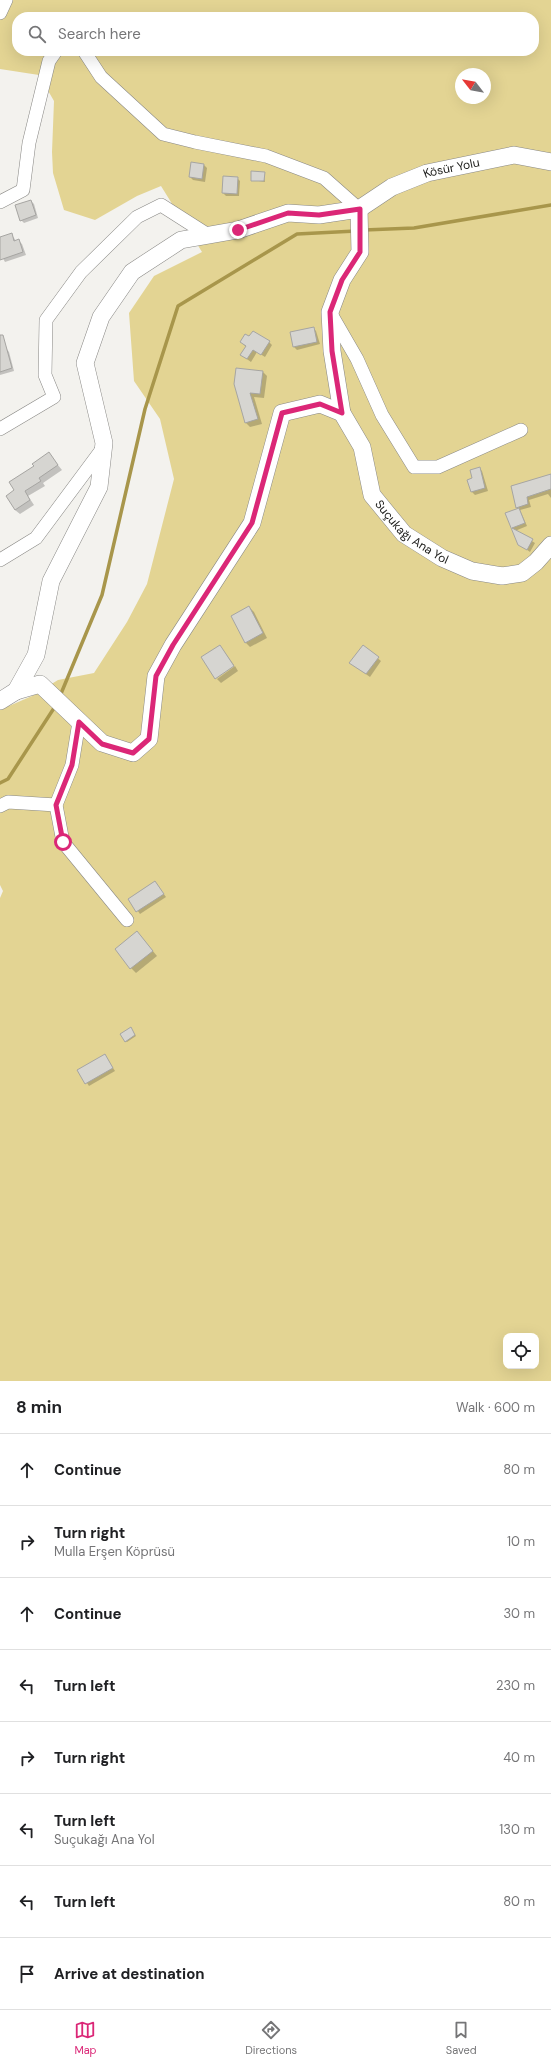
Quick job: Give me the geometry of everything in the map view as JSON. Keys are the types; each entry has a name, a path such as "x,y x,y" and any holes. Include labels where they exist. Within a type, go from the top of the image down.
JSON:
{"street":[{"path":"0,13 6,0"},
{"path":"0,202 23,190 29,143 50,61 53,56"},
{"path":"87,56 101,77 163,134 266,156 310,172 324,178 360,209"},
{"name":"Kösür Yolu","path":"360,209 392,187 427,173 514,155 551,162"},
{"path":"0,429 54,397 45,375 46,320 81,272 137,217 161,205 208,235"},
{"path":"16,691 36,655 51,581 99,487 103,448 100,428 85,363 101,318 132,272 181,240 238,230 288,213 319,215 360,209"},
{"name":"Suçukağı Ana Yol","path":"360,209 360,252 342,280 330,312 332,351 342,413 362,447 372,494 404,534 442,558 472,571 502,576 522,573 550,548"},
{"path":"330,312 357,359 382,415 414,467 438,467 521,430"},
{"path":"0,701 16,691 40,684 102,744 133,753 149,739 156,676 173,645 252,523 282,413 320,404 342,413"},
{"path":"0,560 36,538 103,448"},
{"path":"79,722 72,765 56,805 63,842 127,920"},
{"path":"0,806 8,802 56,805"}],"shaded area":[{"path":"0,0 551,0 551,1381 0,1381 0,898 3,891 0,885 0,700 9,706 32,696 58,680 94,673 127,622 147,584 174,479 160,419 134,381 129,313 154,276 202,252 161,186 137,196 95,220 64,210 53,173 52,152 54,101 39,75 0,69"}],"building":[{"path":"191,162 204,164 202,179 189,177"},
{"path":"251,171 265,172 264,181 251,181"},
{"path":"223,176 238,177 237,194 222,193"},
{"path":"31,200 36,215 20,221 15,205"},
{"path":"12,233 14,241 19,239 23,252 0,260 0,237"},
{"path":"314,327 317,342 293,347 290,332"},
{"path":"253,331 270,341 261,355 253,350 247,359 240,355 246,346 240,342 245,334 249,336"},
{"path":"0,335 3,335 12,368 0,372"},
{"path":"236,368 263,371 260,394 250,393 258,419 245,423 234,384"},
{"path":"49,452 58,465 39,478 41,481 25,491 30,500 15,510 6,496 14,490 9,482 34,466 32,464"},
{"path":"480,467 485,488 471,492 467,480 472,478 470,470"},
{"path":"551,474 551,489 527,497 528,504 516,508 511,486"},
{"path":"519,508 525,523 512,528 533,539 527,550 518,545 505,513"},
{"path":"249,606 263,633 245,643 231,616"},
{"path":"220,645 234,666 215,679 201,657"},
{"path":"363,645 379,657 366,674 349,663"},
{"path":"155,881 164,894 136,912 128,899"},
{"path":"137,931 153,951 130,969 115,949"},
{"path":"131,1027 135,1035 125,1042 120,1034"},
{"path":"105,1054 113,1068 85,1084 77,1070"}],"waterway":[{"path":"364,230 414,228 551,205"},
{"path":"60,696 102,595 145,409 178,306 297,234 356,231"},
{"path":"0,783 8,779 56,705"}],"route":[{"path":"63,842 56,805 72,765 79,722 102,744 133,753 149,739 156,676 173,645 252,523 282,413 302,407 320,404 342,413 332,351 330,312 342,280 360,252 360,209 319,215 288,213 238,230"}]}
